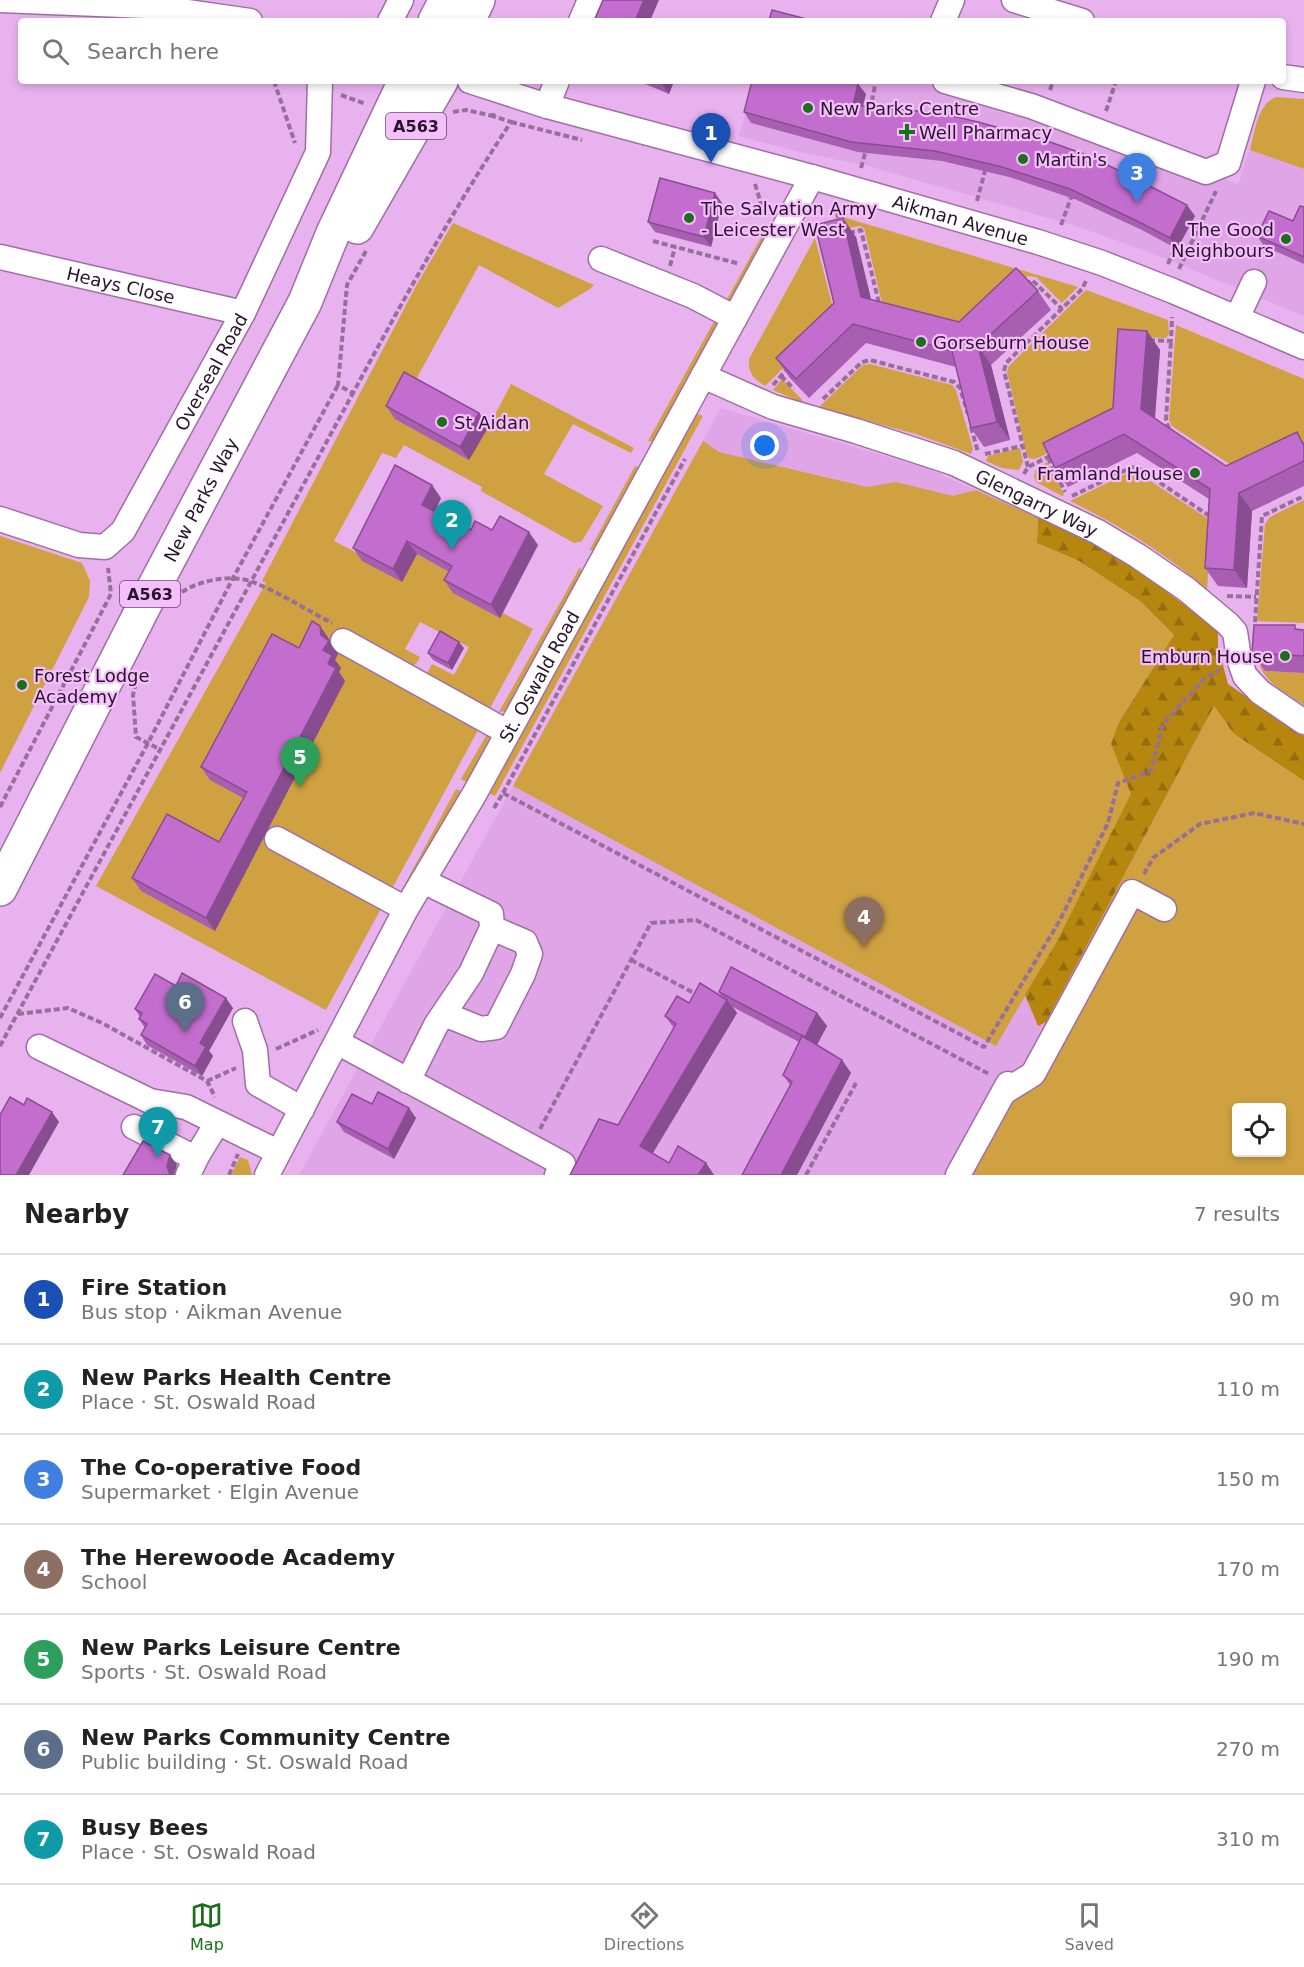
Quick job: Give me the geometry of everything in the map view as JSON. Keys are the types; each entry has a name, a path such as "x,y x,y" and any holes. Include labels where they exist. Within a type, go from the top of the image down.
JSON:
{"highway":[{"path":"437,18 446,0"},
{"path":"469,18 478,0"},
{"name":"New Parks Way","path":"0,889 143,608 305,302 333,233 379,106 402,84"},
{"name":"New Parks Way","path":"305,302 350,240 439,84"}],"street":[{"path":"2,0 146,6 229,18"},
{"path":"392,18 401,0"},
{"path":"582,18 590,0"},
{"path":"945,18 952,0"},
{"path":"1014,0 1072,18"},
{"path":"1286,78 1304,80"},
{"name":"Overseal Road","path":"105,547 123,531 243,313 307,177 318,152 320,84"},
{"name":"Aikman Avenue","path":"480,84 547,106 812,177 1038,242 1094,261 1238,318 1304,347"},
{"path":"547,106 556,84"},
{"path":"955,84 1031,106 1206,172 1228,163 1251,84"},
{"name":"St. Oswald Road","path":"267,1175 302,1108 328,1036 476,793 507,732 812,177"},
{"name":"Heays Close","path":"0,257 243,313"},
{"path":"601,259 693,296 735,318"},
{"path":"1238,318 1254,282"},
{"name":"Glengarry Way","path":"703,376 773,407 954,463 1016,491 1098,532 1138,556 1186,589 1228,624 1245,631"},
{"path":"0,519 79,545 105,547"},
{"path":"1245,631 1239,659 1245,676 1260,692 1304,722"},
{"path":"343,641 507,732"},
{"path":"277,839 406,909"},
{"path":"408,1081 444,1014 471,973 492,928 490,914 423,880"},
{"path":"958,1175 1006,1088 1033,1074 1132,892 1164,909"},
{"path":"444,1014 482,1029 496,1027 523,974 530,954 525,942 492,928"},
{"path":"245,1020 255,1050 258,1084 302,1108"},
{"path":"328,1036 563,1164 557,1175"},
{"path":"39,1047 150,1101 186,1107 278,1152"},
{"path":"193,1165 217,1123"},
{"path":"134,1127 187,1154 193,1165"}],"path":[{"path":"275,84 307,177"},
{"path":"869,119 875,84"},
{"path":"1099,132 1115,84"},
{"path":"501,90 493,116 592,143"},
{"path":"0,1046 435,244 510,122"},
{"path":"861,168 867,140"},
{"path":"866,150 877,151"},
{"path":"976,164 996,169"},
{"path":"977,201 987,166"},
{"path":"1179,269 1224,175 1221,166"},
{"path":"746,182 757,184 766,218 761,227"},
{"path":"1063,191 1081,199"},
{"path":"1061,225 1072,195"},
{"path":"837,212 841,234 861,230 879,305"},
{"path":"1168,239 1177,244 1168,264"},
{"path":"653,241 741,264"},
{"path":"0,1018 338,385 347,285 369,246"},
{"path":"736,273 746,255"},
{"path":"1028,467 1004,371 1006,363 1082,289 1094,261"},
{"path":"1024,287 1032,280 1062,309"},
{"path":"1172,317 1166,420 1168,428 1177,434"},
{"path":"1148,340 1171,341"},
{"path":"822,400 862,362 870,360 954,382 960,388 979,455 1022,446"},
{"path":"766,394 796,361"},
{"path":"338,385 353,393"},
{"path":"1016,491 1028,467 1057,453"},
{"path":"490,814 686,458"},
{"path":"1048,458 1068,498 1132,467 1137,468 1211,517 1215,524"},
{"path":"1245,631 1256,597 1262,516 1304,496"},
{"path":"0,807 111,594 105,547"},
{"path":"174,597 192,585 217,580 252,581 350,632 365,654"},
{"path":"1221,596 1256,597"},
{"path":"503,793 984,1047 1060,920 1108,823 1118,783 1151,771 1163,724 1205,678 1239,659"},
{"path":"139,672 133,695 136,736 161,750"},
{"path":"1132,892 1153,858 1200,825 1254,813 1304,824"},
{"path":"530,1146 651,923 696,920 1006,1088"},
{"path":"631,960 701,996"},
{"path":"18,1014 68,1008 102,1023 207,1081 215,1098"},
{"path":"207,1081 255,1059 328,1036"},
{"path":"806,1175 856,1083"}],"shaded area":[{"path":"754,84 954,84 1238,184 1250,150 1304,169 1304,316 1154,254 1076,226 864,165 803,153 739,136"},
{"path":"1276,97 1304,99 1304,169 1250,150 1261,113 1265,106"},
{"path":"843,217 1078,287 1062,303 1036,277 1028,276 972,325 964,327 882,303 864,228 860,226 845,229"},
{"path":"770,221 779,226 737,302 725,303"},
{"path":"453,223 594,285 558,308 479,265 413,385 489,426 511,384 634,448 631,453 573,424 544,474 603,506 582,541 574,543 481,491 482,487 404,445 396,458 382,453 334,541 365,557 417,554 449,572 503,613 533,629 326,1010 96,886 266,583 262,581 416,286","holes":["420,622 469,647 454,675 432,664 426,675 410,666 416,664 420,657 405,649"]},
{"path":"815,238 834,312 832,320 765,386 752,376 749,359"},
{"path":"1086,290 1168,320 1169,334 1166,338 1125,336 1113,420 1040,457 1029,458 1007,372 1009,366"},
{"path":"717,316 725,325 660,442 648,441"},
{"path":"1176,325 1304,379 1304,443 1237,469 1172,426 1169,420"},
{"path":"870,364 952,385 956,390 973,449 971,454 916,434 818,408 863,365"},
{"path":"782,379 807,405 773,390"},
{"path":"721,408 926,468 1112,551 1218,630 1214,706 1234,734 1304,781 1304,1175 299,1175"},
{"path":"695,413 703,416 495,796 486,792"},
{"path":"703,441 719,452 867,487 896,482 953,496 976,490 1038,518 1037,543 1079,561 1140,601 1174,635 1119,722 1111,744 1132,794 1056,943 996,1046 513,786"},
{"path":"1020,448 1023,462 1019,470 1002,468 986,461 988,456"},
{"path":"1047,462 1064,495 1062,496 1036,482 1035,471"},
{"path":"635,466 645,471 605,545 589,551"},
{"path":"1128,473 1138,473 1207,518 1211,525 1207,590 1176,564 1142,541 1070,501"},
{"path":"1304,500 1304,623 1257,621 1265,524 1270,517"},
{"name":"Forest Lodge Academy","path":"0,536 82,563 90,581 89,597 0,773"},
{"path":"580,567 584,581 513,710 499,712"},
{"path":"1257,644 1266,671 1304,673 1304,705 1274,685 1264,674 1259,662"},
{"path":"1214,706 1234,734 1304,781 1304,1175 965,1175"},
{"path":"490,729 496,743 471,785 461,779"},
{"path":"456,789 467,794 410,894 398,897"},
{"path":"240,1157 248,1160 252,1175 231,1175"}],"green space":[{"path":"1038,518 1112,551 1218,630 1218,646 1228,684 1304,736 1304,781 1234,734 1214,706 1046,1022 1038,1026 1025,995 1056,943 1131,794 1111,744 1119,722 1174,635 1140,601 1079,561 1037,543"}],"building":[{"path":"603,0 644,0 636,18 595,18"},
{"path":"772,10 803,18 770,18"},
{"path":"751,84 858,84 853,105 939,113 1050,142 1084,154 1187,205 1170,238 1070,189 1002,167 935,151 851,142 744,112"},
{"name":"The Salvation Army - Leicester West","path":"660,178 715,193 704,237 648,222"},
{"path":"1300,206 1304,207 1304,257 1257,236 1269,211 1293,221"},
{"path":"843,218 861,297 959,322 1016,268 1038,291 978,346 997,422 971,428 952,351 853,324 796,379 776,358 834,303 815,225"},
{"path":"1118,329 1147,331 1141,409 1226,466 1297,432 1304,446 1304,461 1239,493 1234,570 1205,568 1210,489 1124,434 1055,468 1043,443 1113,408"},
{"name":"St Aidan","path":"404,372 479,413 460,447 386,406"},
{"path":"395,465 432,485 422,505 471,530 475,521 492,530 500,516 529,532 491,605 444,580 452,566 407,541 393,569 353,548"},
{"path":"312,621 320,626 321,635 329,641 323,650 332,655 328,664 336,668 206,918 132,878 167,814 219,842 247,792 201,767 272,634 299,648"},
{"path":"1254,625 1295,625 1295,629 1304,630 1304,656 1252,653"},
{"path":"440,631 459,642 448,663 428,653"},
{"path":"731,967 817,1013 805,1037 719,992"},
{"path":"182,973 226,998 200,1043 206,1047 195,1066 141,1035 147,1024 139,1019 142,1013 135,1009 155,974 176,986"},
{"path":"700,983 727,1000 640,1146 669,1163 678,1146 706,1163 698,1175 570,1175 599,1119 618,1125 676,1024 665,1016 677,996 689,1003"},
{"path":"802,1036 842,1060 781,1175 742,1175 792,1082 783,1075"},
{"path":"378,1092 409,1108 388,1149 337,1122 352,1094 372,1104"},
{"path":"10,1097 24,1105 27,1098 52,1112 16,1175 0,1175 0,1115"},
{"path":"143,1141 170,1155 167,1166 170,1175 123,1175"}],"place":[{"name":"New Parks Centre","path":"808,108"},
{"name":"Well Pharmacy","path":"907,132"},
{"name":"Martin's","path":"1023,159"},
{"name":"Fire Station","path":"711,163"},
{"name":"The Co-operative Food","path":"1137,203"},
{"name":"The Salvation Army - Leicester West","path":"689,218"},
{"name":"The Good Neighbours","path":"1286,239"},
{"name":"Gorseburn House","path":"921,342"},
{"name":"St Aidan","path":"442,422"},
{"name":"Framland House","path":"1195,473"},
{"name":"New Parks Health Centre","path":"452,550"},
{"name":"Emburn House","path":"1285,656"},
{"name":"Forest Lodge Academy","path":"22,685"},
{"name":"New Parks Leisure Centre","path":"300,787"},
{"name":"The Herewoode Academy","path":"864,947"},
{"name":"New Parks Community Centre","path":"185,1032"},
{"name":"Busy Bees","path":"158,1157"}]}
